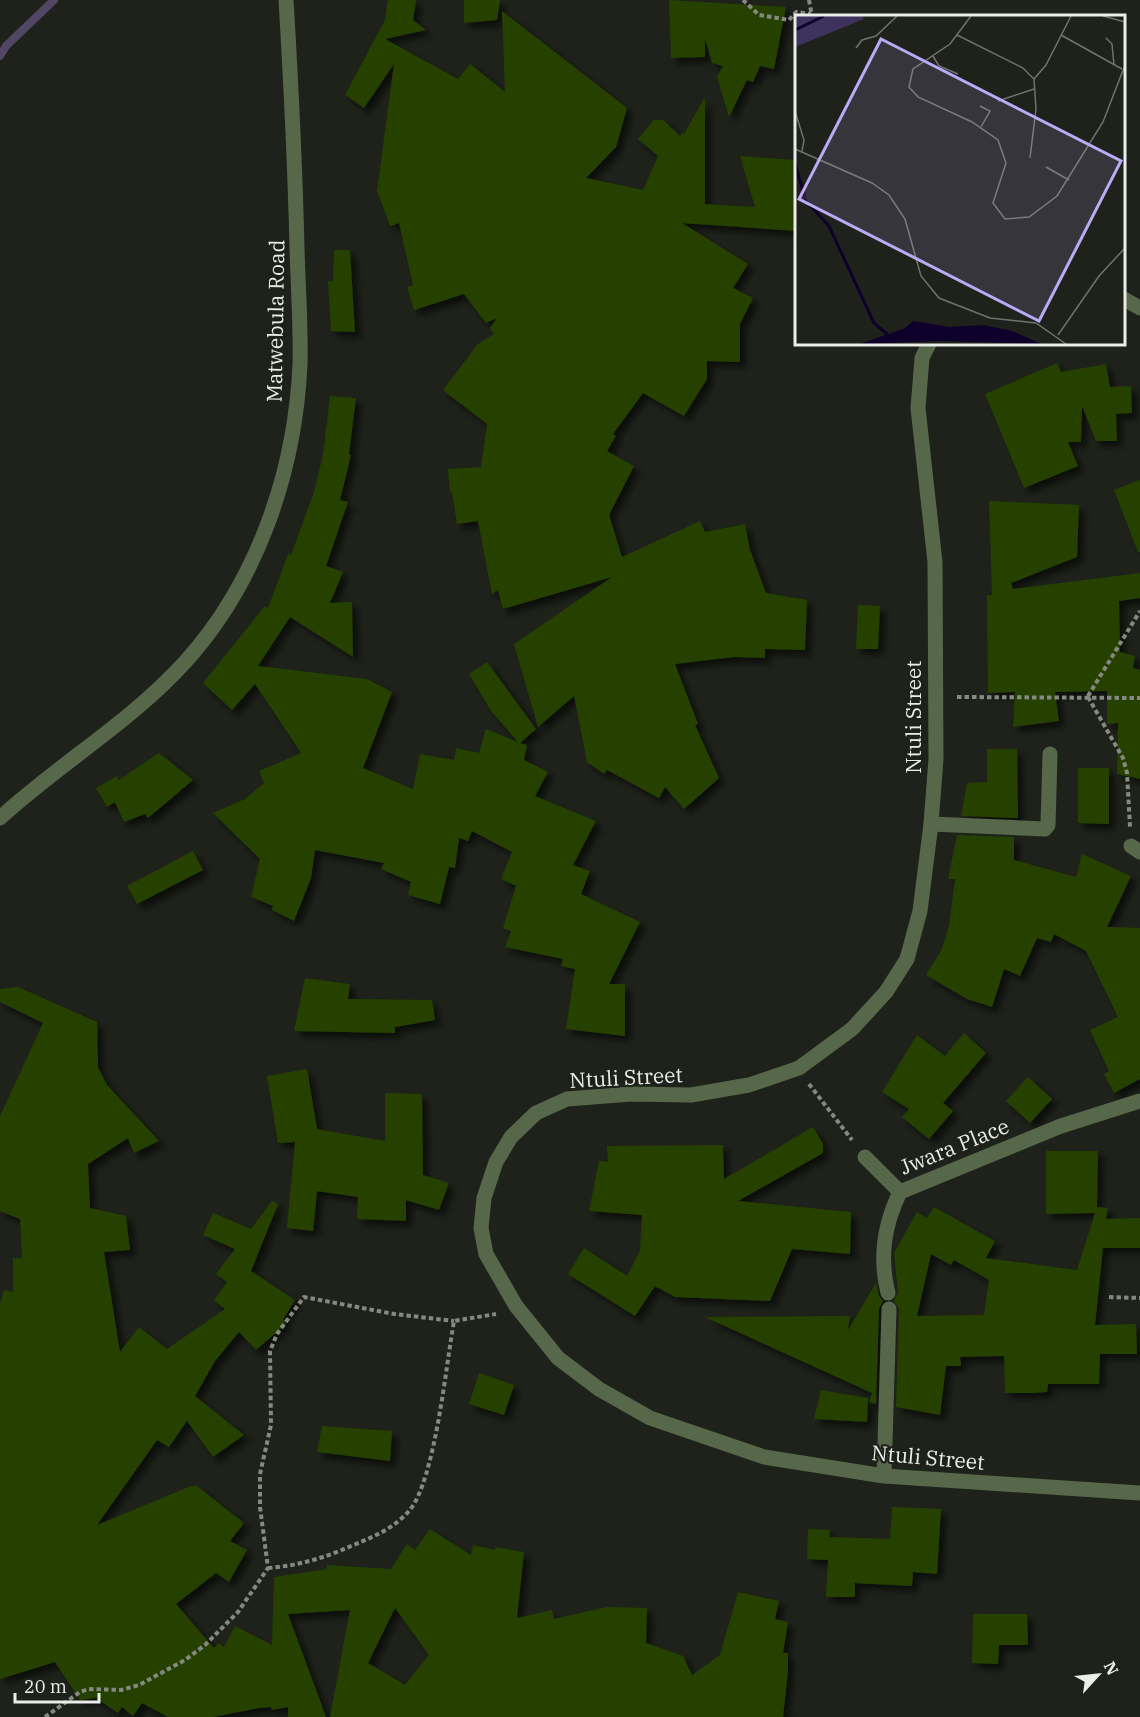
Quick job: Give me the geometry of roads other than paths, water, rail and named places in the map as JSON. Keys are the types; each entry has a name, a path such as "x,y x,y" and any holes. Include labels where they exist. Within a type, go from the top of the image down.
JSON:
{"street":[{"name":"Matwebula Road","path":"0,818 152,696 188,660 221,614 250,566 274,506 285,468 300,364 295,150 286,0"},
{"path":"1125,299 1140,308"},
{"name":"Ntuli Street","path":"928,345 922,358 918,408 935,562 936,759 931,824 920,911 907,959 886,992 852,1029 799,1068 749,1085 691,1095 631,1094 567,1099 536,1113 511,1137 496,1162 484,1198 481,1228 486,1254 516,1306 558,1358 599,1389 650,1418 764,1457 884,1476 1140,1493"},
{"path":"931,824 1046,829 1050,754"},
{"name":"Jwara Place","path":"866,1157 900,1192 1060,1126 1140,1101"},
{"path":"888,1293 883,1271 884,1240 889,1215 900,1192"},
{"path":"884,1476 889,1309"}],"waterway":[{"path":"0,56 6,46 54,0"}]}
